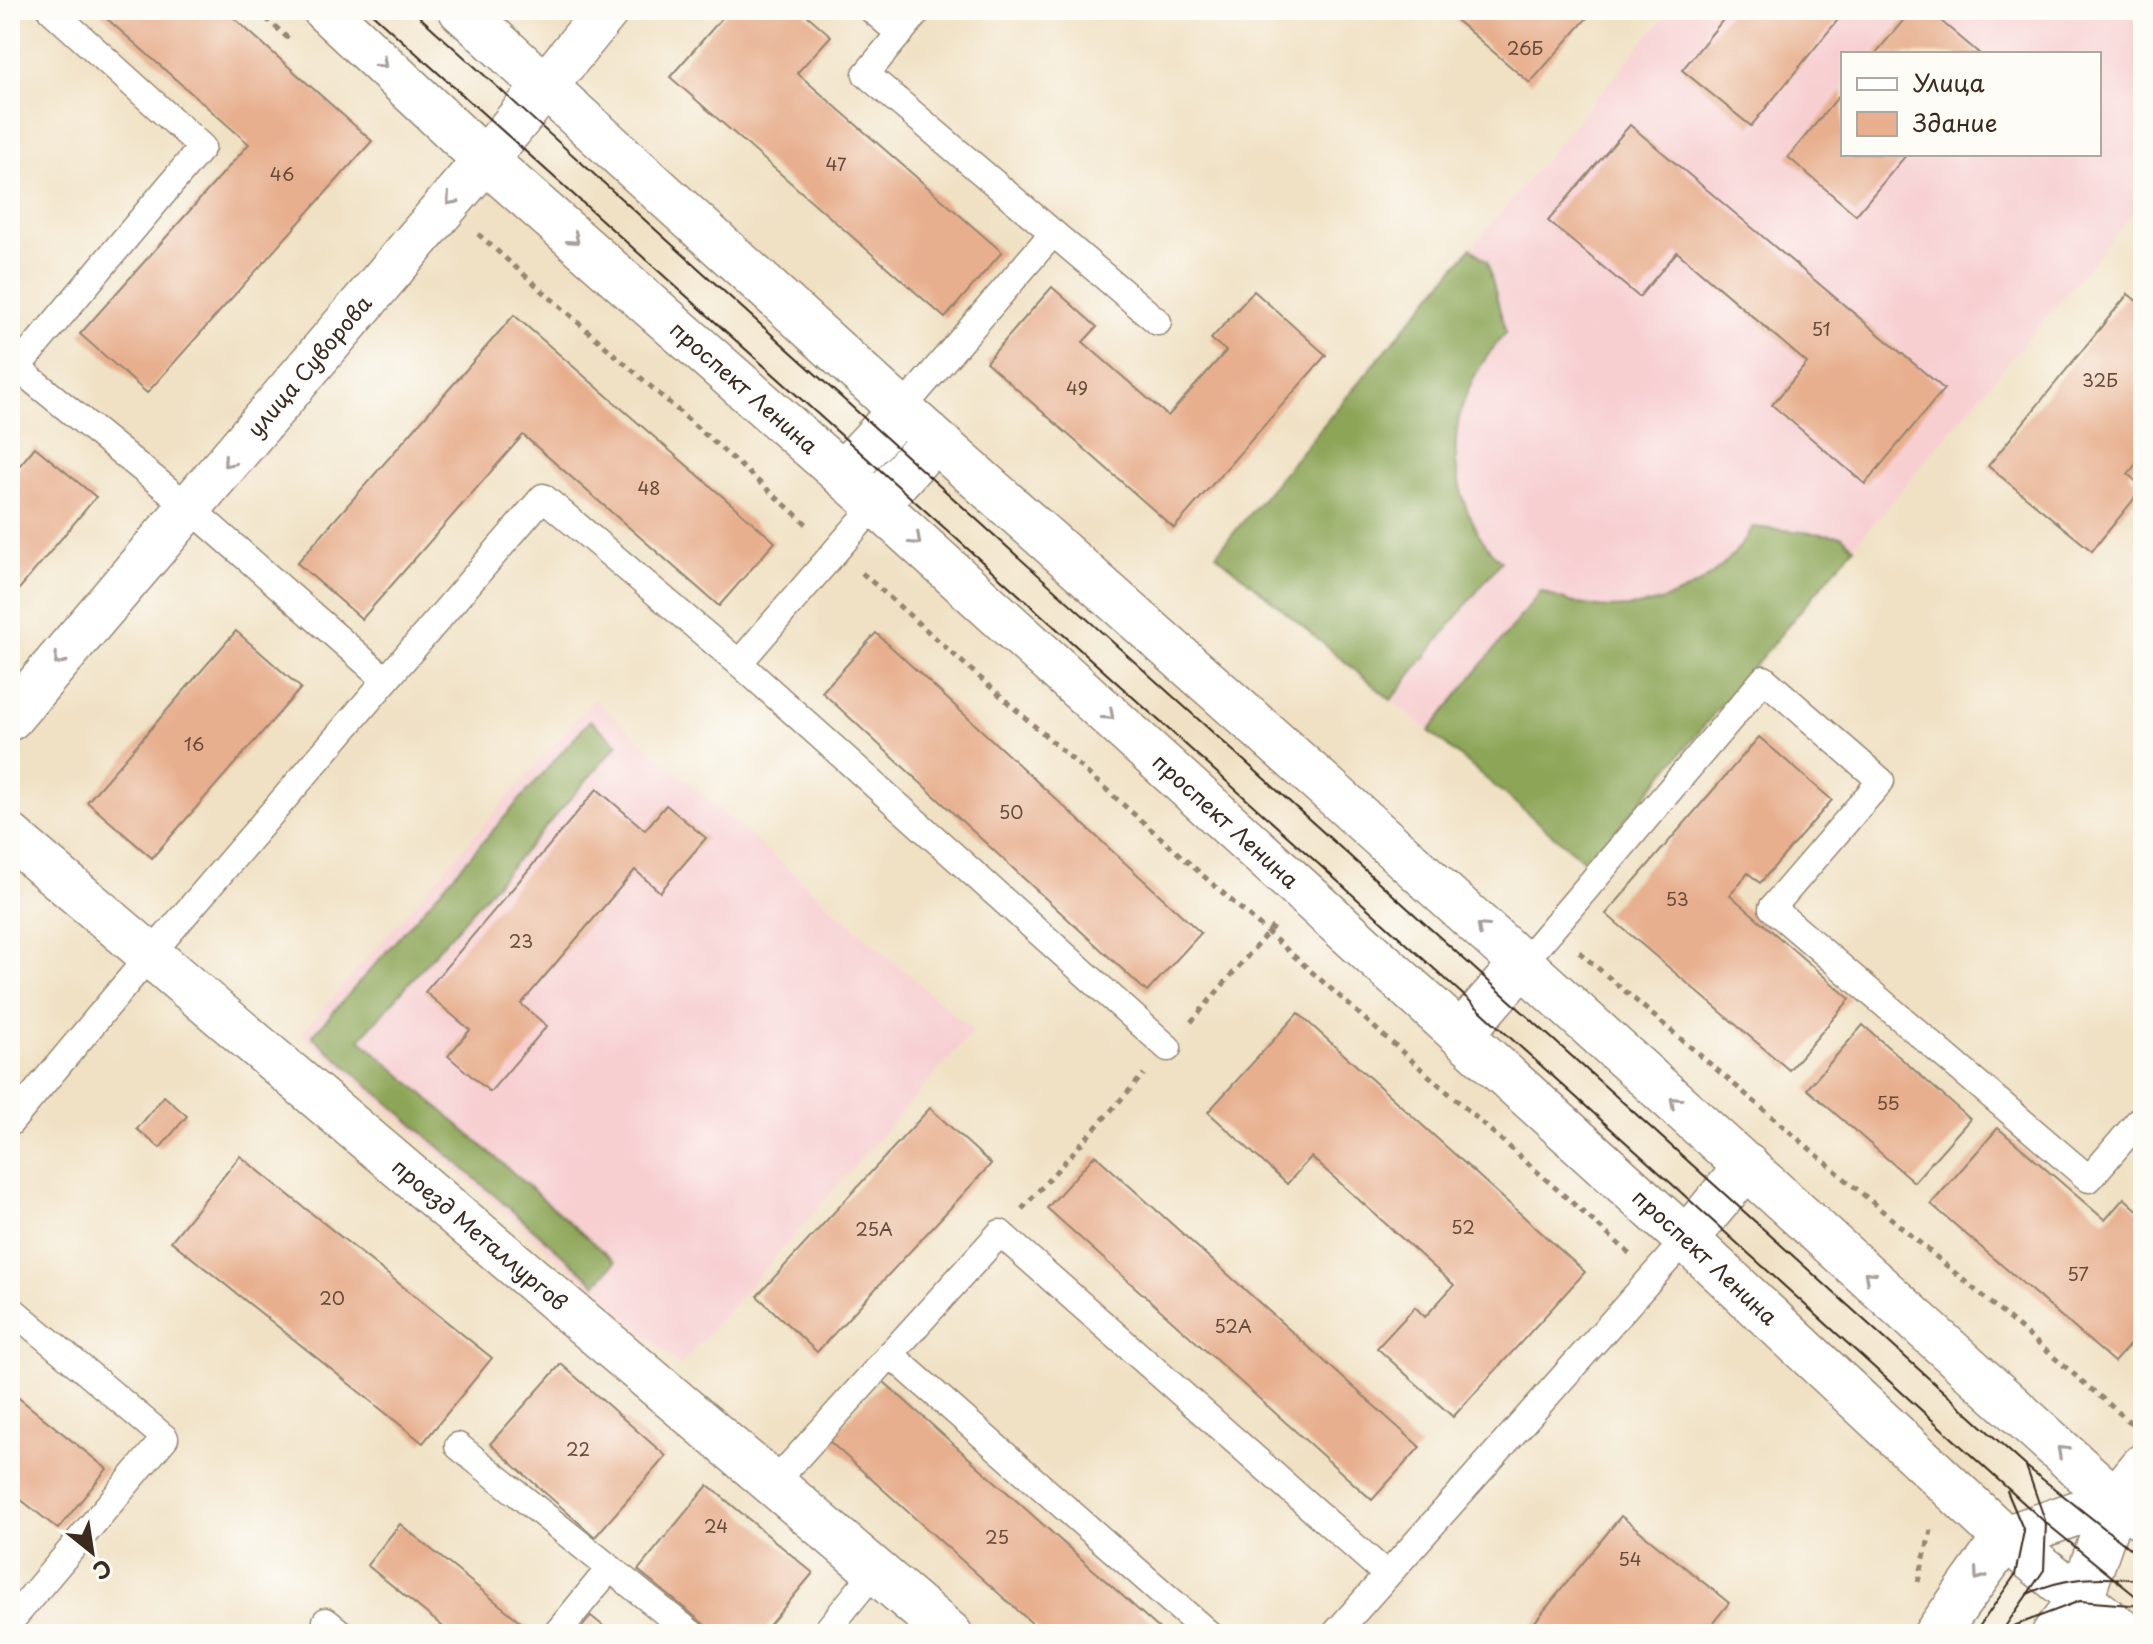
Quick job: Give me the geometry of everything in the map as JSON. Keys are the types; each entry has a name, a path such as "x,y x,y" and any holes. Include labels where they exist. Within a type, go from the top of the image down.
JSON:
{"main road":[{"name":"проспект Ленина","path":"325,10 485,160 876,504 1461,1034 1686,1239 2005,1538 2125,1634"},
{"path":"461,10 934,440 2129,1509"},
{"name":"улица Суворова","path":"10,718 485,160 607,10"},
{"path":"842,474 901,410"},
{"path":"876,504 934,440"},
{"name":"проезд Металлургов","path":"10,836 950,1634"},
{"path":"1461,1034 1522,964"},
{"path":"1686,1239 1747,1166"},
{"path":"2054,1634 2080,1601 2129,1509 2143,1466"},
{"path":"1936,1634 2005,1538 2129,1509"}],"lane":[{"path":"51,10 202,147 12,368 189,507 386,680"},
{"path":"872,10 900,34"},
{"path":"919,10 866,74 1158,322"},
{"path":"901,410 1053,233"},
{"path":"10,1123 543,497 739,663 1168,1048"},
{"path":"739,663 876,504"},
{"path":"1522,964 1764,679 1881,781 1772,908 2089,1179 2138,1131"},
{"path":"774,1483 1000,1233 1387,1575"},
{"path":"1335,1634 1686,1239"},
{"path":"10,1308 165,1438 10,1622"},
{"path":"890,1354 1209,1634"},
{"path":"458,1446 692,1634"},
{"path":"556,1634 610,1568"},
{"path":"824,1634 875,1571"}],"path":[{"path":"257,10 292,42"},
{"path":"446,206 1652,1275"},
{"path":"1553,930 2131,1423"},
{"path":"1000,1233 1168,1048"},
{"path":"1916,1590 1931,1528"}],"shaded area":[{"path":"1670,10 2143,10 2143,201 1588,864 1216,554"},
{"path":"594,699 973,1031 680,1365 301,1034"}],"green space":[{"path":"1471,248 1487,261 1506,333 1478,369 1468,389 1457,431 1458,475 1473,524 1482,540 1501,561 1391,700 1216,554"},
{"path":"1753,527 1842,536 1854,547 1588,864 1429,731 1541,591 1570,602 1601,607 1631,607 1660,601 1687,590 1713,574 1735,553"},
{"path":"590,720 618,744 360,1039 615,1262 596,1284 312,1036"}],"building":[{"path":"97,10 225,10 372,141 147,393 80,334 249,144"},
{"path":"729,10 801,10 831,36 797,73 1002,252 945,318 670,77"},
{"path":"1452,10 1594,10 1530,83 1449,14"},
{"path":"1731,10 1846,10 1751,126 1682,70"},
{"path":"1912,10 1928,10 1978,52 1877,52"},
{"path":"1841,93 1841,156 1905,156 1856,215 1788,157"},
{"path":"1630,125 1944,389 1865,484 1772,405 1807,363 1677,252 1639,297 1548,221"},
{"path":"1052,287 1097,327 1083,342 1168,416 1226,351 1211,339 1254,291 1326,355 1174,528 986,362"},
{"path":"2128,294 2143,306 2143,455 2128,474 2143,488 2092,551 1988,466"},
{"path":"514,315 775,542 719,606 523,435 362,619 297,563"},
{"path":"35,447 96,497 10,600 10,477"},
{"path":"236,631 301,688 152,858 87,802"},
{"path":"876,633 1201,933 1147,992 822,692"},
{"path":"1759,737 1832,800 1760,883 1748,873 1730,895 1850,999 1789,1070 1606,914"},
{"path":"597,789 645,830 666,805 706,838 660,892 635,870 521,1004 547,1026 490,1092 448,1056 470,1030 425,992"},
{"path":"1298,1013 1585,1272 1453,1417 1377,1348 1415,1307 1425,1317 1454,1285 1311,1157 1287,1184 1208,1112"},
{"path":"1863,1025 1970,1119 1914,1182 1807,1089"},
{"path":"164,1096 187,1116 160,1148 137,1129"},
{"path":"930,1108 991,1164 817,1352 757,1296"},
{"path":"1998,1128 2105,1220 2124,1198 2143,1215 2143,1330 2114,1362 1931,1204"},
{"path":"1095,1155 1420,1447 1372,1500 1047,1208"},
{"path":"240,1156 492,1358 423,1443 171,1241"},
{"path":"561,1364 666,1456 595,1537 490,1444"},
{"path":"883,1381 1165,1634 1044,1634 829,1441"},
{"path":"10,1391 107,1469 58,1529 10,1491"},
{"path":"708,1485 813,1573 762,1634 716,1634 638,1570"},
{"path":"1621,1516 1729,1603 1704,1634 1525,1634"},
{"path":"400,1524 532,1631 529,1634 452,1634 367,1565"},
{"path":"591,1616 613,1634 577,1634"}],"tram line":[{"path":"368,10 2046,1523 2143,1602"},
{"path":"412,10 2026,1466 2143,1559"},
{"path":"2000,1634 2044,1570 2046,1523 2026,1466"},
{"path":"1974,1634 2015,1575 2024,1531 2007,1491"},
{"path":"2027,1594 2055,1584 2084,1579 2143,1580"},
{"path":"2003,1630 2080,1601 2143,1606"}]}
